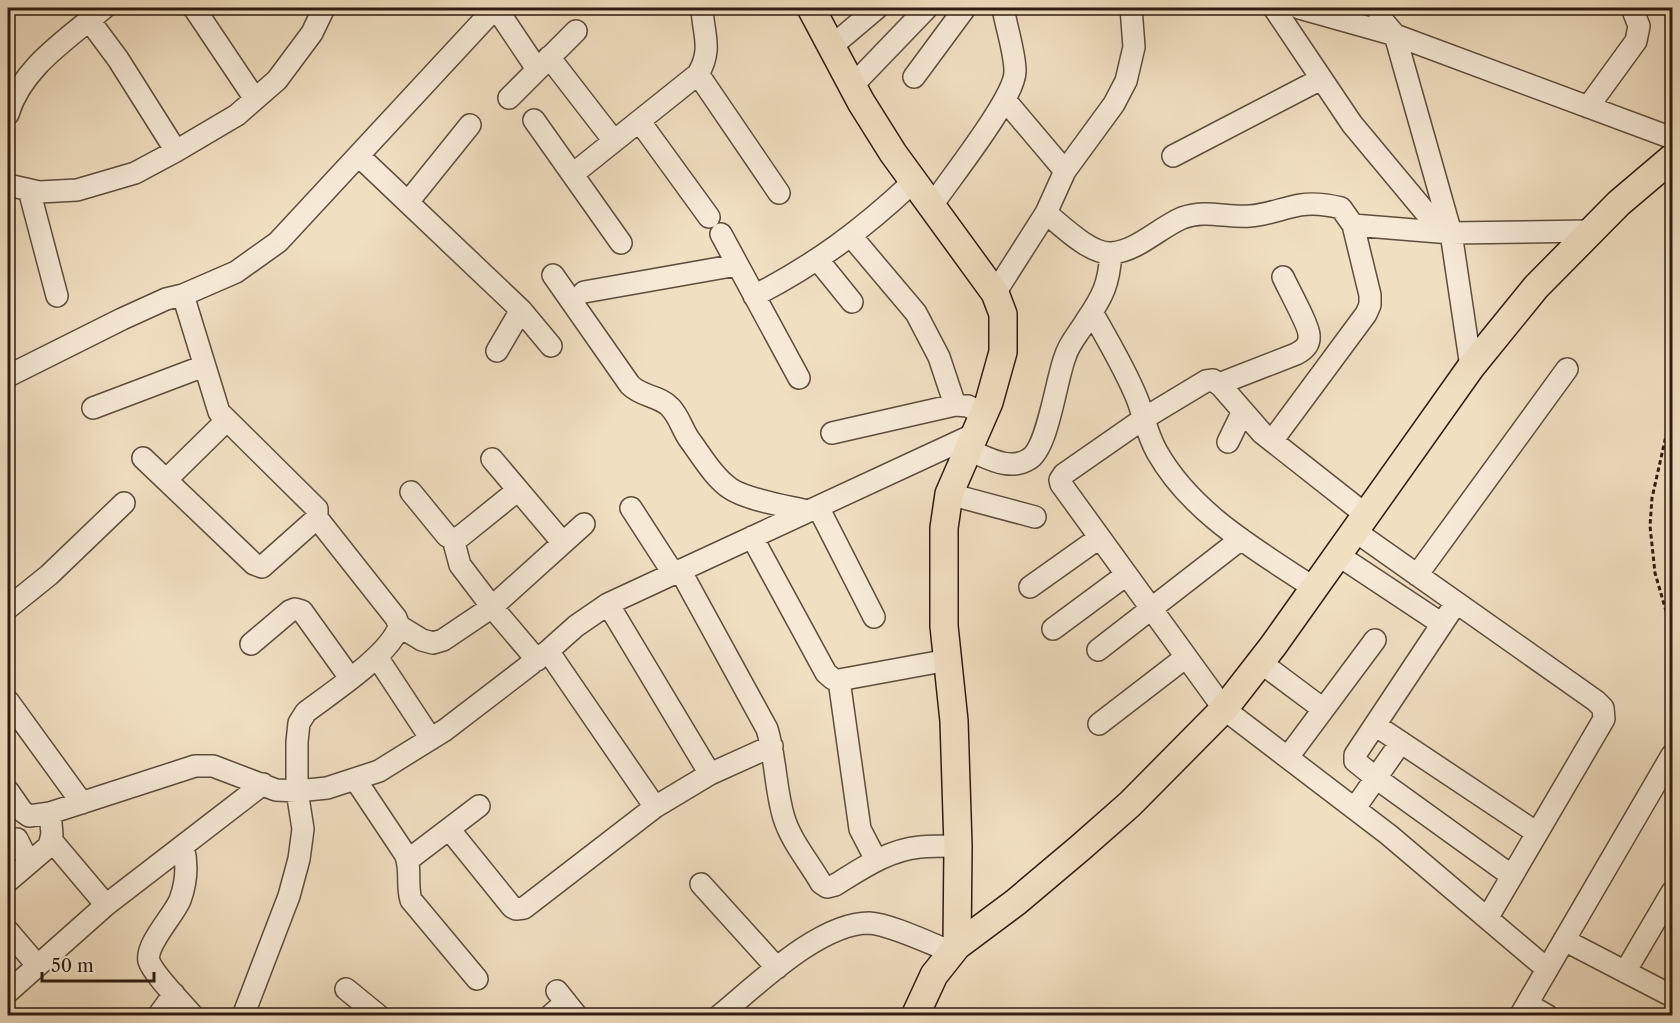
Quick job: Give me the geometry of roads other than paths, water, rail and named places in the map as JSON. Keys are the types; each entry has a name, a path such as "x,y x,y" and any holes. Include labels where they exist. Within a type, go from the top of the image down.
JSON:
{"main road":[{"path":"811,8 853,85 913,182 995,293 1003,314 1003,352 976,433 949,494 944,528 944,626 954,721 958,846 954,949"},
{"path":"915,1016 934,975 954,949 1016,902 1130,804 1224,710 1472,367 1536,287 1618,203 1672,158"}],"street":[{"path":"194,8 255,99"},
{"path":"8,185 39,192 77,190 135,173 176,151 237,115 277,80 312,33 324,8"},
{"path":"8,376 122,319 236,272 278,242 495,8 614,141"},
{"path":"573,174 698,74 705,62 707,50 702,8"},
{"path":"832,46 877,8"},
{"path":"853,85 927,8"},
{"path":"914,77 965,8"},
{"path":"931,207 1011,88 1015,72 1003,8"},
{"path":"995,293 1046,213 1065,171 1114,104 1126,81 1134,48 1131,8"},
{"path":"1274,8 1352,124 1447,232"},
{"path":"1299,8 1395,35 1672,138"},
{"path":"1377,8 1384,22 1395,35 1447,232 1472,367"},
{"path":"1588,107 1636,41 1640,26 1632,8"},
{"path":"8,114 18,90 32,70 97,14 118,59 176,151"},
{"path":"509,98 576,31"},
{"path":"698,74 778,193"},
{"path":"1173,156 1321,80"},
{"path":"1005,100 1065,171"},
{"path":"534,120 621,243"},
{"path":"640,122 715,226 799,378"},
{"path":"408,202 470,125"},
{"path":"358,156 521,310 551,346"},
{"path":"754,296 818,260 851,236 913,182"},
{"path":"29,190 57,297"},
{"path":"1046,213 1076,238 1093,248 1111,254 1131,247 1182,218 1195,214 1218,213 1250,216 1302,205 1341,208 1353,225 1370,295 1370,304 1272,441"},
{"path":"1353,225 1447,232 1590,231"},
{"path":"851,236 916,313 939,357 955,405"},
{"path":"832,433 955,405 968,406 976,433 1005,465 1030,459 1041,446 1065,356 1103,294 1109,278 1111,254"},
{"path":"818,260 852,302"},
{"path":"584,292 737,265"},
{"path":"553,276 630,385 636,391 669,405 686,435 721,481 739,493 812,509 874,617"},
{"path":"1219,384 1296,354 1308,344 1309,333 1283,277"},
{"path":"183,295 219,412 317,509 317,518 396,618 399,626 397,634 377,657 306,712 299,723 297,791 303,829 299,859 289,896 243,1016"},
{"path":"497,351 521,310"},
{"path":"1092,312 1123,366 1158,453 1172,475 1197,504 1241,539 1314,588"},
{"path":"93,408 204,366"},
{"path":"1417,575 1567,369"},
{"path":"1488,917 1604,718 1603,708 1417,575 1272,441 1214,380 1206,381 1143,419 1064,474 1060,480 1061,484 1224,710 1355,808 1488,917 1547,969"},
{"path":"1228,442 1243,411"},
{"path":"166,480 227,420"},
{"path":"11,803 29,816 50,813 195,766 213,766 276,790 297,791 327,788 379,771 431,739 543,655 576,626 609,604 976,433"},
{"path":"143,458 254,564 262,567 317,518"},
{"path":"492,459 563,543"},
{"path":"411,492 447,536 453,539 461,536 518,490"},
{"path":"949,494 1035,518"},
{"path":"8,608 49,575 124,503"},
{"path":"631,508 676,572 767,729 772,746 783,816 790,832 821,883 827,887 835,885 876,860 897,852 920,847 958,846"},
{"path":"399,626 422,640 433,643 443,640 492,608 584,524"},
{"path":"752,537 826,673 833,680 948,660"},
{"path":"1030,587 1099,538"},
{"path":"453,539 460,565 492,608 543,655 655,807"},
{"path":"1098,650 1241,539"},
{"path":"1338,555 1442,624"},
{"path":"1053,629 1126,575"},
{"path":"1456,603 1355,755 1355,761 1512,876"},
{"path":"609,604 710,774"},
{"path":"251,644 295,609 302,612 350,678"},
{"path":"1288,757 1375,640"},
{"path":"377,657 431,739"},
{"path":"1099,724 1186,657"},
{"path":"1260,662 1323,709"},
{"path":"839,680 860,829 876,860"},
{"path":"8,701 82,803"},
{"path":"1375,725 1537,833"},
{"path":"1355,808 1401,742"},
{"path":"449,829 512,907 524,908 655,807 710,774 772,746"},
{"path":"1548,1016 1523,1010 1564,940 1666,781 1672,755"},
{"path":"355,779 408,860 410,865 407,890 411,900 477,979"},
{"path":"8,992 106,905 263,784"},
{"path":"408,860 479,806"},
{"path":"8,881 49,846 52,841 50,813"},
{"path":"17,839 29,863"},
{"path":"52,841 106,905"},
{"path":"183,846 187,872 179,901 149,953 149,961 193,1016"},
{"path":"701,884 777,968"},
{"path":"1625,972 1672,892"},
{"path":"719,1016 777,968 821,936 850,925 871,923 954,949"},
{"path":"8,931 37,965"},
{"path":"1564,940 1672,996"},
{"path":"346,989 379,1016"},
{"path":"158,1016 174,994"}]}
